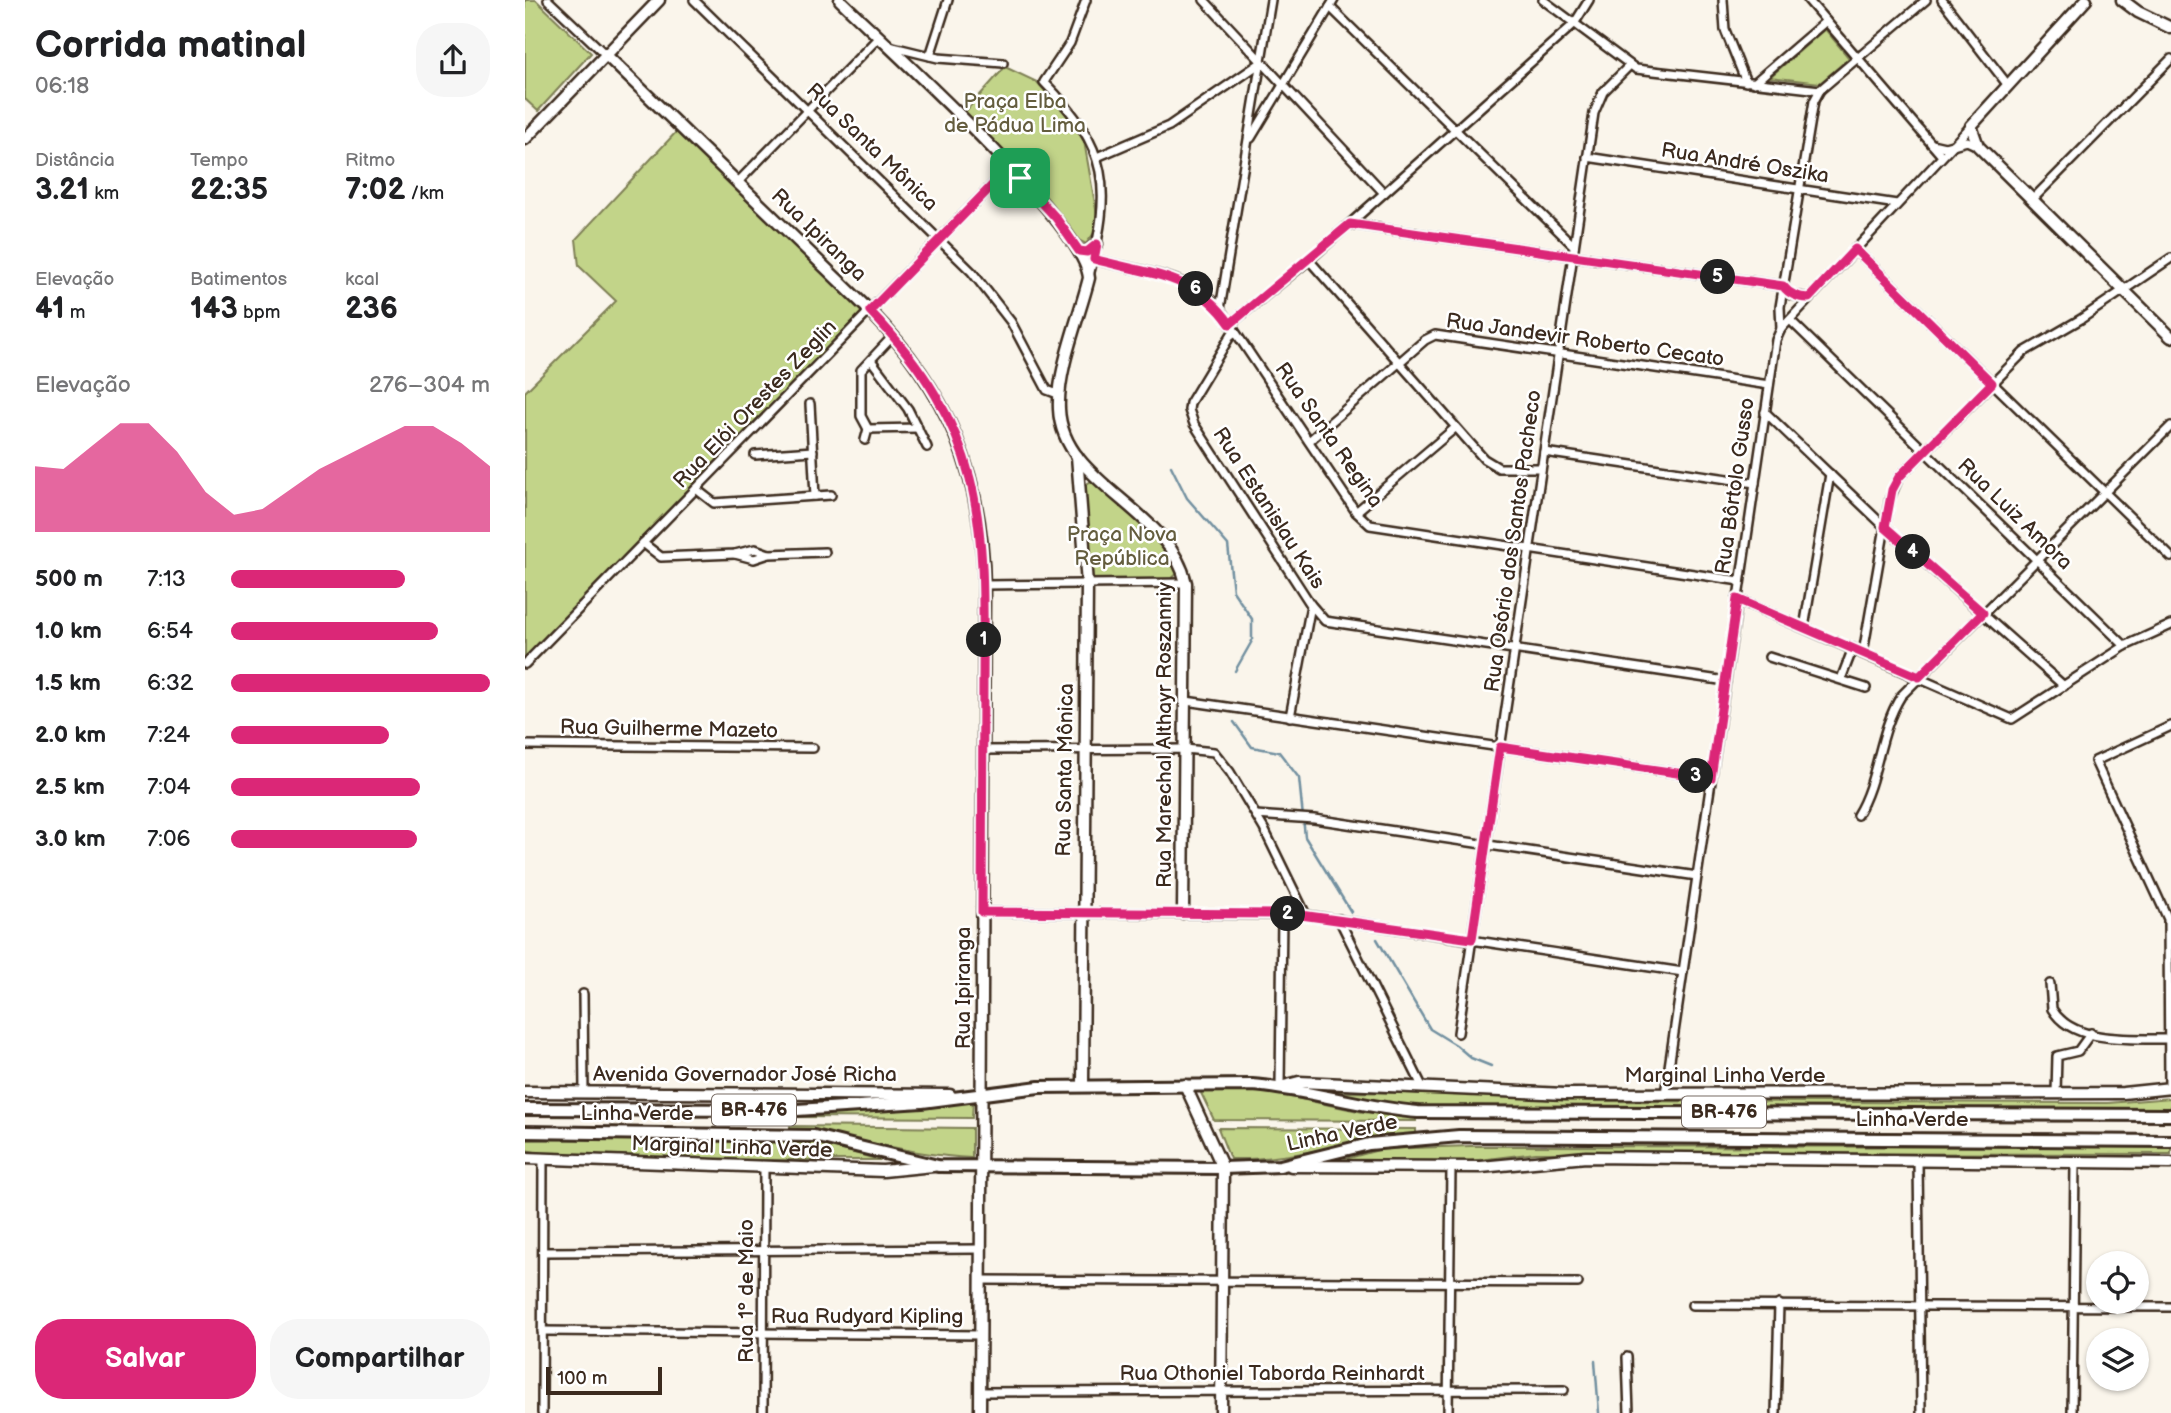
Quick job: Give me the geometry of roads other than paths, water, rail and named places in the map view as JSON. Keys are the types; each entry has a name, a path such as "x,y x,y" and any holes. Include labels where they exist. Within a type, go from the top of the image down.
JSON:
{"highway":[{"name":"Linha Verde","path":"525,1109 797,1110 1083,1086 1185,1085 1280,1087 1361,1105 1418,1112 2171,1115"},
{"name":"Linha Verde","path":"525,1132 814,1136 938,1166 1223,1168 1280,1166 1369,1144 1459,1136 2171,1141"}],"main road":[{"path":"525,139 659,0"},
{"path":"839,0 1010,167 1056,218 1079,251 1089,278"},
{"path":"2085,0 1971,126 1978,146 2171,337"},
{"path":"2122,0 2146,17 2171,28"},
{"path":"901,60 903,54 909,51"},
{"name":"Rua Ipiranga","path":"605,55 893,336 930,385 960,443 979,517 984,585 980,1413"},
{"path":"1079,251 1087,252 1097,244"},
{"name":"Rua Marechal Althayr Roszanniy","path":"1089,278 1060,389 1059,414 1067,438 1077,456 1165,538 1179,560 1186,583 1183,913"},
{"name":"Rua Santa Mônica","path":"1077,456 1087,584 1083,1086"},
{"name":"Marginal Linha Verde","path":"1280,1087 1299,1082 1565,1094 2123,1093 2170,1088"},
{"path":"1185,1085 1223,1168 1221,1413"},
{"name":"Avenida Governador José Richa","path":"525,1092 805,1092 965,1096"},
{"path":"1280,1166 1451,1168 1586,1157 2171,1163"},
{"name":"Marginal Linha Verde","path":"525,1158 883,1171 938,1166"}],"street":[{"name":"Rua Ipiranga","path":"548,0 605,55"},
{"name":"Rua Santa Mônica","path":"694,0 939,240 1000,305 1023,341 1046,388 1052,393 1060,389"},
{"path":"930,56 948,0"},
{"name":"Rua Marechal Althayr Roszanniy","path":"1086,0 1073,38 1044,82 1080,122 1097,157 1104,208 1089,278"},
{"path":"1204,0 1384,193"},
{"path":"1220,309 1271,0"},
{"path":"1543,0 1629,66 1642,71 1820,90 1926,0"},
{"path":"1232,327 1574,24 1589,0"},
{"path":"1723,0 1725,30 1750,82"},
{"path":"1808,0 1942,156"},
{"path":"1942,0 2007,84"},
{"path":"1249,142 1332,4 1455,130 1574,246"},
{"path":"1750,82 1826,21"},
{"path":"737,183 807,111 882,41 930,56 1003,63"},
{"path":"2032,200 2171,59"},
{"path":"1097,157 1169,126 1262,62"},
{"name":"Rua Osório dos Santos Pacheco","path":"1458,1033 1594,113 1599,98 1629,66"},
{"name":"Rua Bôrtolo Gusso","path":"1665,1094 1769,385 1776,340 1781,329 1783,286 1809,118 1820,90"},
{"path":"1781,329 1971,126"},
{"path":"1932,144 1952,146 1967,141 1978,146"},
{"name":"Rua André Oszika","path":"1587,157 1897,204"},
{"name":"Rua Elói Orestes Zeglin","path":"525,664 1010,167"},
{"path":"1350,224 1783,286 1791,295 1809,298"},
{"path":"1855,249 2171,557"},
{"path":"1863,653 1885,527 1896,482 2024,352 2171,258"},
{"name":"Rua Santa Regina","path":"1094,259 1192,286 1220,309 1356,512 1370,525 1740,581"},
{"path":"1309,260 1455,428 1491,465 1508,469 1541,468"},
{"name":"Rua Luiz Amora","path":"1790,320 2125,646"},
{"name":"Rua Estanislau Kais","path":"1232,327 1193,397 1189,410 1311,605 1290,717"},
{"name":"Rua Jandevir Roberto Cecato","path":"1309,441 1425,340 1439,335 1769,385"},
{"path":"865,440 868,429 861,416 861,370 893,336"},
{"path":"870,359 898,395 927,447"},
{"path":"810,404 815,496"},
{"path":"1765,412 1885,527 2064,686"},
{"path":"1857,815 1868,796 1878,753 1901,696 2171,426"},
{"path":"868,429 918,428"},
{"path":"1356,512 1455,428"},
{"path":"755,455 813,451"},
{"path":"1544,452 1755,483"},
{"path":"1804,628 1830,474"},
{"path":"696,489 714,503 831,495"},
{"path":"643,543 661,557 735,554 755,550 769,554 825,552"},
{"path":"984,585 1186,583"},
{"path":"1737,599 2012,719 2125,646 2171,625"},
{"path":"1311,605 1325,621 1725,681"},
{"path":"1841,679 1853,648"},
{"path":"1769,657 1866,688"},
{"path":"1186,701 1711,778"},
{"path":"2170,1088 2170,919 2095,761 2171,726"},
{"name":"Rua Guilherme Mazeto","path":"525,745 813,748"},
{"path":"983,750 1209,750 1219,756 1256,815 1306,915"},
{"path":"1256,815 1314,819 1697,876"},
{"path":"982,912 1306,915 1683,972"},
{"path":"1280,1087 1282,914"},
{"path":"1339,919 1423,1088"},
{"path":"2050,984 2050,1003 2058,1018 2091,1033 2169,1039"},
{"path":"583,994 584,1093"},
{"path":"2056,1093 2057,1056 2078,1051 2091,1033"},
{"path":"542,1413 543,1160"},
{"path":"1918,1161 1921,1413"},
{"path":"2072,1413 2075,1163"},
{"name":"Rua 1º de Maio","path":"762,1413 764,1168"},
{"path":"1448,1413 1451,1168"},
{"path":"543,1252 981,1248"},
{"path":"981,1280 1578,1283"},
{"path":"1776,1413 1779,1304"},
{"path":"1692,1305 2171,1307"},
{"name":"Rua Rudyard Kipling","path":"543,1331 981,1335"},
{"path":"1627,1357 1629,1413"},
{"name":"Rua Othoniel Taborda Reinhardt","path":"980,1392 1564,1390"}],"waterway":[{"path":"1171,466 1187,498 1228,545 1233,591 1252,619 1252,641 1235,671"},
{"path":"1234,722 1252,747 1279,752 1299,778 1305,837 1351,912"},
{"path":"1377,939 1430,1029 1471,1058 1491,1066"},
{"path":"1595,1361 1599,1413"}],"park label":[{"name":"Praça Elba de Pádua Lima","path":"1015,113"},
{"name":"Praça Nova República","path":"1122,546"}]}
